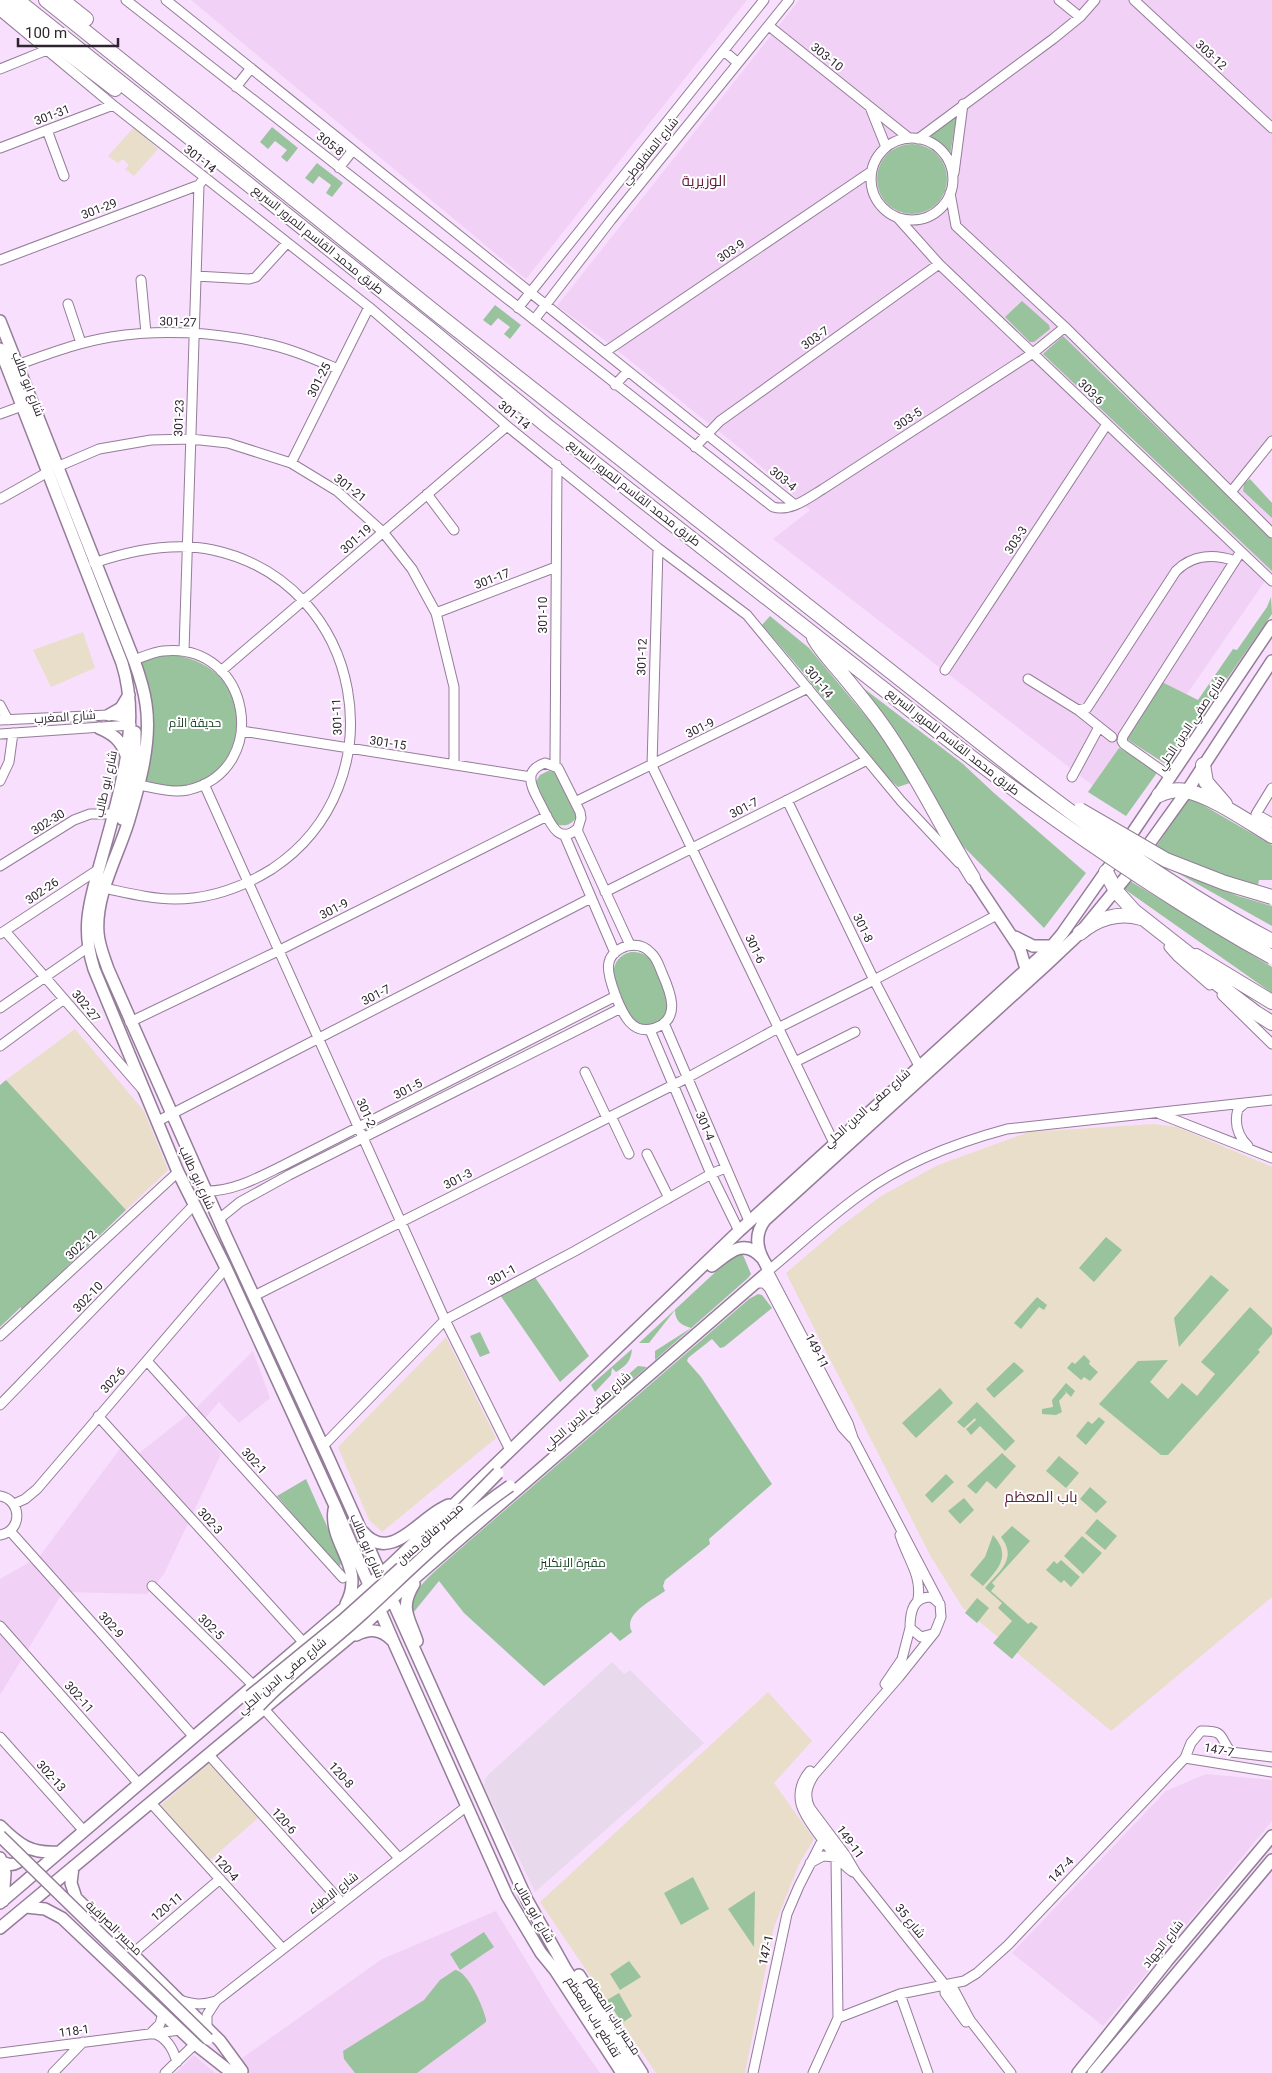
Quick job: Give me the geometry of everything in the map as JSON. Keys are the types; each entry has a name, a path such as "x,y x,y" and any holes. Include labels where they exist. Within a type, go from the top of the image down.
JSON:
{"highway":[{"name":"طريق محمد القاسم للمرور السريع","path":"17,0 546,425 959,748 1084,840 1184,906 1272,957"},
{"name":"طريق محمد القاسم للمرور السريع","path":"46,0 186,110 441,317 1023,776 1090,827 1194,896 1272,941"},
{"path":"62,0 151,71 172,92 186,110"},
{"path":"0,1 97,76 148,112 168,121"},
{"path":"808,629 821,650 885,728 914,775 948,839 973,878"},
{"path":"1203,765 1206,782 1212,791 1222,802 1241,817"},
{"path":"1023,776 1166,860 1225,883 1272,897"},
{"path":"1159,794 1176,790 1187,791 1241,817 1272,836"},
{"path":"1108,869 1116,891 1124,902 1190,955 1219,985 1272,1023"},
{"path":"1080,933 1089,926 1111,916 1134,916 1145,919"},
{"path":"1190,955 1200,958 1272,1002"}],"main road":[{"name":"شارع ابو طالب","path":"0,321 122,663 129,695 132,723 114,814 88,916 87,948 178,1172 226,1268 335,1506 506,1896 541,1953 566,1977"},
{"name":"شارع ابو طالب","path":"0,349 22,406 94,563 134,660 146,705 145,756 139,785 104,888 99,915 98,932 100,948 130,1022 226,1236 323,1446 527,1900 553,1945 566,1977"},
{"name":"شارع صفي الدين الحلي","path":"1131,835 1272,626"},
{"path":"1149,844 1187,791 1272,661"},
{"path":"109,715 121,708 129,695"},
{"path":"120,844 121,823 135,749 132,723 143,716 146,705"},
{"path":"1217,710 1233,721"},
{"path":"99,728 115,737 121,744 126,756"},
{"name":"شارع صفي الدين الحلي","path":"252,1691 394,1562 696,1274 738,1231 1051,947 1108,869"},
{"name":"شارع صفي الدين الحلي","path":"262,1708 364,1625 421,1572 756,1283 767,1268 758,1246 758,1235 761,1226 770,1214 1046,966 1080,933 1126,877"},
{"path":"973,878 997,916 1012,935 1024,956 1026,969"},
{"path":"1012,935 1024,944 1051,947 1063,943 1080,933"},
{"path":"178,1172 186,1172 191,1175 210,1214 226,1236"},
{"path":"696,1274 740,1248 751,1249 767,1268"},
{"path":"226,1268 238,1262"},
{"name":"مجسر فائق حسن","path":"194,1737 342,1621 440,1532 498,1473 546,1417"},
{"name":"مجسر فائق حسن","path":"209,1756 262,1708 285,1680 446,1538 510,1486 572,1443"},
{"path":"359,1527 375,1542 392,1543 402,1538 436,1511 455,1503"},
{"path":"335,1506 334,1525 353,1578 351,1591 344,1608"},
{"path":"394,1562 391,1568 394,1578 402,1584 409,1583"},
{"path":"421,1572 405,1602 420,1649 422,1667"},
{"path":"344,1608 355,1604 364,1609 367,1618 364,1625"},
{"path":"344,1642 364,1631 375,1630 386,1635 394,1643"},
{"path":"2,1902 194,1737"},
{"path":"0,1928 209,1756"},
{"path":"0,1826 22,1846 40,1852 59,1852"},
{"name":"مجسر الصرافية","path":"0,1836 203,2039"},
{"path":"483,1843 498,1836"},
{"name":"شارع الجهاد","path":"1078,2073 1167,1961 1272,1836"},
{"name":"مجسر الصرافية","path":"0,1844 203,2039"},
{"path":"1,1860 11,1865 20,1861 23,1855 22,1846"},
{"path":"1,1860 5,1873 2,1902"},
{"path":"1093,2073 1272,1860"},
{"path":"73,1867 71,1882 76,1898 178,2000 203,2039 236,2073"},
{"path":"56,1914 56,1908 60,1899 66,1896 76,1898"},
{"path":"26,1907 45,1909 56,1914 101,1953 180,2030 203,2039"},
{"name":"شارع ابو طالب","path":"553,1945 577,1972 642,2073"},
{"name":"تقاطع باب المعظم","path":"541,1953 551,1975 613,2073"},
{"name":"مجسر باب المعظم","path":"566,1977 622,2073"},
{"name":"مجسر باب المعظم","path":"566,1977 633,2073"}],"street":[{"name":"305-8","path":"126,0 518,308"},
{"name":"305-8","path":"166,0 531,293"},
{"name":"شارع المنفلوطي","path":"518,308 764,0"},
{"name":"شارع المنفلوطي","path":"534,320 604,228 789,0"},
{"path":"1060,0 1080,17"},
{"path":"964,104 953,180 950,193 944,204 929,216 910,220 887,212 879,204 872,188 872,171 877,158 886,147 897,141 914,138 964,104 1080,17 1095,0"},
{"name":"303-12","path":"1134,0 1272,128"},
{"name":"301-14","path":"0,11 201,181 287,243 369,307 507,426 658,548 747,615 901,801 973,878"},
{"name":"303-10","path":"769,26 870,107 914,138"},
{"path":"0,69 47,50"},
{"path":"724,51 738,63"},
{"path":"236,87 250,68"},
{"name":"301-31","path":"0,148 113,105"},
{"name":"303-10","path":"870,107 886,147"},
{"path":"47,130 64,176"},
{"path":"914,138 929,142 939,148 952,168 953,180"},
{"path":"340,168 353,150"},
{"path":"641,154 655,166"},
{"name":"303-9","path":"604,352 872,171"},
{"name":"301-29","path":"0,260 201,181"},
{"name":"301-23","path":"184,651 196,276 201,181"},
{"path":"950,193 956,226 1065,328 1272,533"},
{"name":"303-6","path":"897,217 940,264 1272,580"},
{"path":"590,218 604,228"},
{"path":"196,276 256,277 287,243"},
{"name":"303-7","path":"696,448 720,420 940,264"},
{"path":"141,280 146,333"},
{"name":"303-4","path":"531,293 795,505"},
{"path":"68,304 81,343"},
{"name":"301-25","path":"291,464 369,307"},
{"name":"303-4","path":"518,308 768,505 781,509 795,505"},
{"name":"303-5","path":"795,505 823,489 1033,353 1065,328"},
{"name":"301-27","path":"17,365 81,343 112,336 146,333 194,334 263,343 302,354 338,369"},
{"path":"616,385 628,371"},
{"path":"0,414 22,406"},
{"name":"303-3","path":"945,670 1107,424"},
{"name":"301-19","path":"221,671 507,426"},
{"name":"301-21","path":"0,499 52,469 99,449 152,440 191,439 228,443 291,464 336,491 384,532 412,569 436,613 454,687 454,765"},
{"path":"1230,492 1272,441"},
{"name":"301-10","path":"555,765 556,465"},
{"path":"428,494 454,530"},
{"name":"301-11","path":"94,563 144,550 187,547 220,552 250,562 284,583 303,601 324,628 344,670 351,704 352,726 349,749 338,789 318,825 286,858 267,872 247,882 212,895 176,899 152,897 104,888"},
{"name":"301-12","path":"652,766 658,548"},
{"path":"1171,778 1124,744 1122,741 1123,736 1241,552"},
{"path":"1078,710 1087,708 1176,570 1181,566 1206,556 1220,556 1235,561"},
{"name":"301-17","path":"436,613 556,567"},
{"path":"134,660 161,651 184,651 204,658 221,671 231,682 238,696 242,712 242,731 238,746 229,762 217,775 204,784 188,790 169,791 139,785"},
{"path":"1028,679 1078,710 1112,737"},
{"name":"301-9","path":"575,802 652,766 808,688"},
{"path":"0,705 4,720"},
{"name":"شارع المغرب","path":"4,720 109,715 132,723"},
{"name":"شارع المغرب","path":"0,734 99,728 132,723"},
{"path":"1072,777 1099,727"},
{"name":"301-15","path":"242,731 531,777"},
{"path":"0,782 9,762 13,733"},
{"name":"301-7","path":"605,892 867,760"},
{"path":"577,830 564,834 554,830 532,786 531,777 533,770 541,764 555,765 561,773 582,818 577,830 630,945"},
{"name":"301-6","path":"652,766 834,1143"},
{"name":"301-2","path":"204,784 445,1320 510,1450"},
{"path":"1272,788 1256,814 1272,823"},
{"name":"301-8","path":"787,800 874,980 919,1066"},
{"name":"302-30","path":"0,866 74,820 90,814 114,814"},
{"name":"301-9","path":"130,1022 278,951 547,816"},
{"path":"564,834 615,953"},
{"name":"302-26","path":"2,933 99,869"},
{"name":"301-7","path":"158,1121 591,898"},
{"name":"301-3","path":"254,1296 674,1085 778,1028 997,916"},
{"name":"302-27","path":"2,933 46,978 94,1036 148,1096"},
{"path":"1172,941 1169,947 1177,956 1226,998 1272,1044"},
{"path":"630,945 645,948 656,960 672,1000 670,1015 664,1023 650,1030 636,1028 631,1024 621,1008 608,970 610,960 615,953 623,947 630,945"},
{"path":"0,1008 87,948"},
{"name":"301-5","path":"207,1191 225,1190 239,1186 284,1165 616,996"},
{"path":"0,1046 64,999"},
{"name":"301-5","path":"219,1219 240,1202 289,1175 621,1008"},
{"name":"301-4","path":"664,1023 749,1221"},
{"name":"301-4","path":"650,1030 711,1174 738,1231"},
{"path":"548,1032 553,1042"},
{"path":"795,1062 855,1032"},
{"path":"485,1064 490,1074"},
{"path":"585,1072 629,1154"},
{"path":"423,1095 427,1105"},
{"path":"767,1268 861,1194 912,1164 944,1150 1007,1129 1272,1100"},
{"path":"1246,1103 1238,1109 1236,1124 1240,1135 1250,1148"},
{"path":"1158,1113 1272,1158"},
{"path":"647,1154 669,1198"},
{"path":"284,1165 289,1175"},
{"name":"301-1","path":"323,1446 445,1320 725,1168"},
{"name":"302-12","path":"0,1336 178,1172"},
{"name":"302-10","path":"0,1405 194,1205"},
{"name":"302-6","path":"14,1504 25,1499 36,1490 226,1268"},
{"name":"149-11","path":"767,1268 848,1423 853,1438 899,1528 914,1551 938,1600"},
{"name":"149-11","path":"756,1283 764,1283 769,1288 842,1427 853,1438"},
{"name":"302-1","path":"147,1361 343,1578"},
{"name":"302-3","path":"98,1416 304,1643"},
{"path":"0,1496 9,1499 14,1504 18,1515 10,1531 0,1535"},
{"name":"149-11","path":"899,1528 917,1576 918,1600"},
{"name":"302-9","path":"10,1531 194,1737"},
{"name":"302-5","path":"152,1586 252,1691"},
{"path":"932,1596 938,1600 941,1608 939,1624 932,1634 921,1637 910,1628 911,1613 918,1600 932,1596"},
{"name":"302-11","path":"0,1626 139,1784"},
{"name":"149-11","path":"856,1873 808,1804 808,1786 819,1765 893,1674 902,1659 910,1628"},
{"name":"149-11","path":"856,1873 845,1866 836,1856 805,1814 800,1797 804,1780 899,1677 932,1634"},
{"name":"120-8","path":"262,1708 399,1858"},
{"name":"147-7","path":"1272,1757 1231,1752 1227,1748 1225,1739 1211,1730 1201,1731 1191,1744 1185,1758 1272,1772"},
{"name":"302-13","path":"0,1737 84,1831"},
{"name":"120-6","path":"209,1756 342,1903"},
{"name":"147-4","path":"838,2018 900,1994 969,1978 1008,1945 1185,1758"},
{"name":"120-4","path":"151,1803 283,1949"},
{"name":"شارع الاطباء","path":"216,2002 467,1806"},
{"name":"147-1","path":"753,2073 787,1914 823,1839"},
{"path":"810,1863 823,1856 836,1856 838,2018 812,2073"},
{"name":"شارع 35","path":"856,1873 945,1984 953,1988 963,2014 1004,2073"},
{"name":"120-11","path":"131,1954 220,1879"},
{"path":"900,1994 928,2073"},
{"path":"178,2000 190,2004 203,2005 216,2002"},
{"path":"165,2073 203,2039 208,2015 216,2002"},
{"path":"162,2013 160,2024 152,2032 161,2036 167,2042 177,2062"},
{"name":"شارع 35","path":"963,2014 1011,2073"},
{"name":"118-1","path":"0,2053 152,2032 180,2030"},
{"path":"53,2073 83,2042"}],"shaded area":[{"path":"191,0 747,0 526,279"},
{"path":"799,0 1272,0 1272,450 1249,478 1272,503 1272,571 1113,801 773,539 810,510 741,449 603,339 557,306"},
{"path":"134,127 158,149 134,176 125,169 129,165 123,159 118,163 108,156"},
{"path":"83,632 95,668 51,687 33,650"},
{"path":"75,1029 144,1111 168,1170 126,1210 6,1080"},
{"path":"1154,1124 1177,1127 1272,1167 1272,1597 1111,1731 963,1608 931,1557 786,1273 840,1227 881,1196 938,1165 1029,1132"},
{"path":"446,1337 496,1438 382,1532 369,1520 338,1447"},
{"path":"253,1351 270,1398 239,1423 219,1402 200,1424 221,1454 164,1574 147,1594 63,1592 0,1695 0,1579 39,1557 122,1446 133,1458 196,1408"},
{"path":"612,1662 624,1674 630,1670 704,1743 535,1892 484,1786 485,1780 489,1774"},
{"path":"768,1692 812,1741 774,1783 814,1839 799,1864 774,1927 745,2073 656,2073 540,1902"},
{"path":"209,1763 258,1818 209,1861 160,1806"},
{"path":"1206,1774 1272,1780 1272,1821 1103,2026 1012,1953 1166,1791"},
{"path":"496,1911 556,2010 600,2073 221,2073 382,1959"},
{"path":"194,2055 215,2073 176,2073"}],"green space":[{"path":"957,114 950,155 943,146 929,136"},
{"path":"272,127 298,148 287,162 281,157 287,150 275,141 268,149 260,142"},
{"path":"912,144 925,147 937,154 944,166 947,179 944,192 937,204 925,211 912,214 899,211 887,204 880,192 877,179 880,166 887,154 899,147"},
{"path":"317,163 343,183 332,197 326,193 331,185 319,176 313,184 305,178"},
{"path":"1022,301 1049,325 1050,329 1034,342 1030,342 1005,317"},
{"path":"495,305 521,325 510,339 504,334 510,327 498,318 491,326 483,320"},
{"path":"1063,336 1272,539 1272,571 1043,354"},
{"path":"1250,479 1272,503 1272,518 1243,491 1244,484"},
{"path":"1271,597 1272,614 1167,765 1127,739 1160,681 1198,700 1233,649 1237,650 1267,607"},
{"path":"770,616 809,648 879,732 910,783 898,787 887,777 762,625"},
{"name":"حديقة الأم","path":"175,655 205,665 224,683 235,705 236,729 230,752 216,771 194,783 166,786 144,780 147,769 138,663 162,656"},
{"path":"858,684 963,764 1086,873 1044,928 949,832"},
{"path":"1119,748 1159,770 1126,816 1088,792"},
{"path":"548,771 558,773 578,814 571,823 561,825 554,823 535,783 540,775"},
{"path":"1189,797 1272,845 1272,880 1259,880 1258,885 1232,878 1192,865 1156,847"},
{"path":"1176,872 1238,896 1272,906 1272,926"},
{"path":"1130,881 1272,967 1272,993 1123,888"},
{"path":"631,952 641,953 649,958 656,969 665,992 667,1000 666,1012 659,1021 654,1023 644,1024 630,1016 618,991 613,975 615,966 620,957"},
{"path":"6,1080 126,1210 21,1311 21,1307 0,1327 0,1085"},
{"path":"1106,1237 1122,1250 1094,1282 1079,1268"},
{"path":"737,1252 743,1255 751,1274 748,1278 655,1360 655,1351 691,1328 679,1322 675,1310 649,1343 639,1343"},
{"path":"532,1273 589,1356 560,1382 498,1292"},
{"path":"1211,1275 1229,1290 1179,1347 1174,1318"},
{"name":"مقبرة الإنكليز","path":"758,1294 762,1295 772,1308 724,1347 720,1348 712,1339 688,1358 687,1361 701,1377 772,1484 709,1539 710,1544 665,1580 663,1586 665,1591 640,1608 631,1619 632,1632 620,1641 611,1632 544,1686 464,1613 439,1581 413,1613 412,1604 415,1594 440,1567 749,1299"},
{"path":"1037,1297 1047,1305 1044,1310 1039,1307 1021,1329 1014,1323"},
{"path":"1250,1307 1272,1328 1272,1334 1258,1350 1260,1352 1168,1455 1161,1455 1099,1404 1138,1361 1168,1360 1150,1382 1168,1399 1182,1383 1197,1396 1215,1374 1201,1362"},
{"path":"480,1332 490,1353 480,1357 470,1336"},
{"path":"632,1349 630,1357 623,1368 616,1372 612,1368 611,1375 595,1392 591,1385"},
{"path":"1084,1355 1090,1361 1089,1364 1098,1372 1090,1381 1084,1377 1081,1380 1067,1368 1072,1362 1075,1364"},
{"path":"1014,1362 1024,1371 994,1398 986,1389"},
{"path":"638,1366 647,1367 607,1402 601,1399 619,1385 626,1384 623,1379"},
{"path":"1066,1383 1075,1391 1071,1397 1064,1390 1066,1393 1059,1401 1062,1412 1056,1415 1042,1414 1042,1409 1053,1407 1052,1400"},
{"path":"940,1388 953,1403 916,1438 902,1423"},
{"path":"977,1402 1015,1441 1005,1451 980,1426 971,1435 966,1429 976,1420 975,1418 964,1428 957,1422"},
{"path":"1099,1417 1105,1422 1086,1445 1076,1436 1088,1421 1092,1424"},
{"path":"1002,1453 1016,1466 996,1489 987,1481 976,1494 967,1486"},
{"path":"1059,1456 1079,1473 1066,1488 1046,1471"},
{"path":"946,1474 954,1482 932,1503 925,1495"},
{"path":"306,1479 342,1560 340,1566 334,1563 277,1496"},
{"path":"1090,1487 1107,1502 1096,1513 1080,1499"},
{"path":"964,1498 974,1510 960,1524 948,1511"},
{"path":"1097,1519 1117,1536 1105,1550 1085,1533"},
{"path":"1012,1526 1030,1541 992,1583 995,1586 991,1591 1028,1624 1031,1622 1038,1627 1012,1659 993,1643 1012,1621 998,1608 1002,1603 985,1588 1005,1564 1008,1552 1001,1537"},
{"path":"993,1535 1002,1549 1001,1562 994,1574 983,1586 970,1575 985,1557"},
{"path":"1082,1536 1102,1553 1083,1574 1064,1556"},
{"path":"1061,1560 1080,1577 1071,1587 1064,1580 1061,1583 1046,1570 1054,1561 1057,1564"},
{"path":"977,1598 989,1608 977,1623 965,1613"},
{"path":"693,1877 709,1909 681,1925 664,1893"},
{"path":"755,1891 754,1947 728,1909"},
{"path":"484,1932 494,1947 460,1970 450,1954"},
{"path":"629,1961 641,1977 620,1990 610,1974"},
{"path":"455,1970 465,1976 470,1983 482,2006 486,2022 417,2073 355,2073 344,2059 343,2051 424,2000 440,1980"},
{"path":"619,1993 632,2016 622,2023 607,2000"}],"district":[{"name":"الوزيرية","path":"704,181"},
{"name":"باب المعظم","path":"1041,1497"}]}
